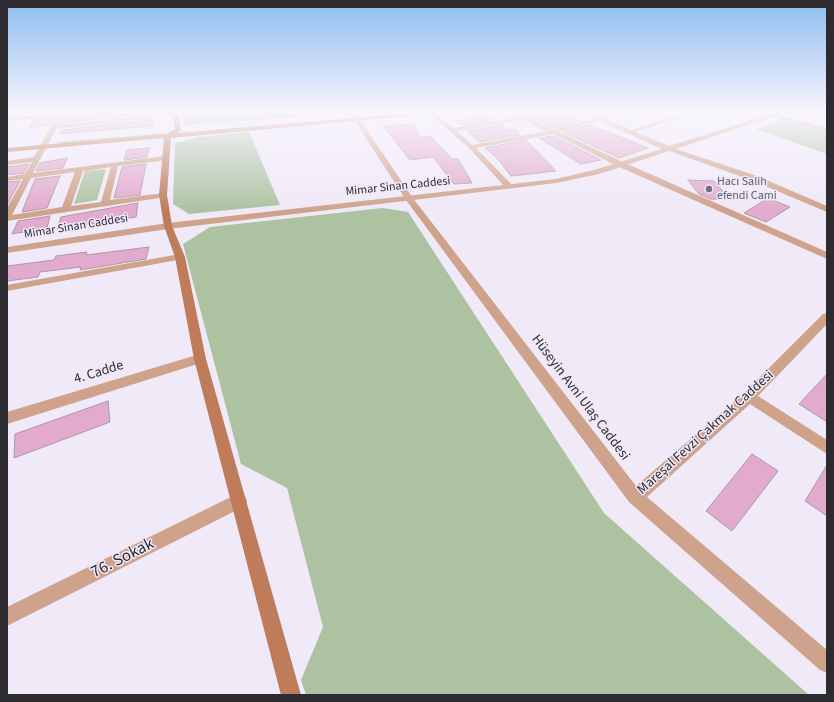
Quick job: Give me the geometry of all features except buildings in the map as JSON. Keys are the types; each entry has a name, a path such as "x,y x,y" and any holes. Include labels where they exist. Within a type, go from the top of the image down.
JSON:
{"main road":[{"path":"7,150 40,145"},
{"path":"169,145 165,158 163,195 168,226 180,258 200,358 240,501 291,695"}],"street":[{"path":"7,217 45,145"},
{"name":"Hüseyin Avni Ulaş Caddesi","path":"374,145 409,198 635,497 827,663"},
{"path":"468,145 510,187"},
{"path":"471,147 483,145"},
{"path":"580,145 827,256"},
{"path":"659,145 754,178 827,209"},
{"name":"Mimar Sinan Caddesi","path":"7,250 168,226 556,181 596,172 678,145"},
{"path":"7,179 165,158"},
{"path":"7,163 38,159"},
{"path":"105,202 116,165"},
{"path":"66,208 80,170"},
{"path":"7,217 163,195"},
{"path":"7,288 180,258"},
{"name":"Mareşal Fevzi Çakmak Caddesi","path":"635,497 749,397 827,317"},
{"name":"4. Cadde","path":"7,418 200,358"},
{"path":"749,397 827,448"},
{"name":"76. Sokak","path":"7,617 240,501"}],"green space":[{"path":"175,145 254,145 280,205 189,214 173,204"},
{"path":"801,145 827,145 827,154"},
{"path":"106,169 97,200 74,204 85,171"},
{"path":"383,208 408,212 604,513 809,695 306,695 301,680 323,627 287,488 241,464 183,244 210,227"}],"place":[{"name":"Hacı Salih efendi Cami","path":"709,189"}]}
